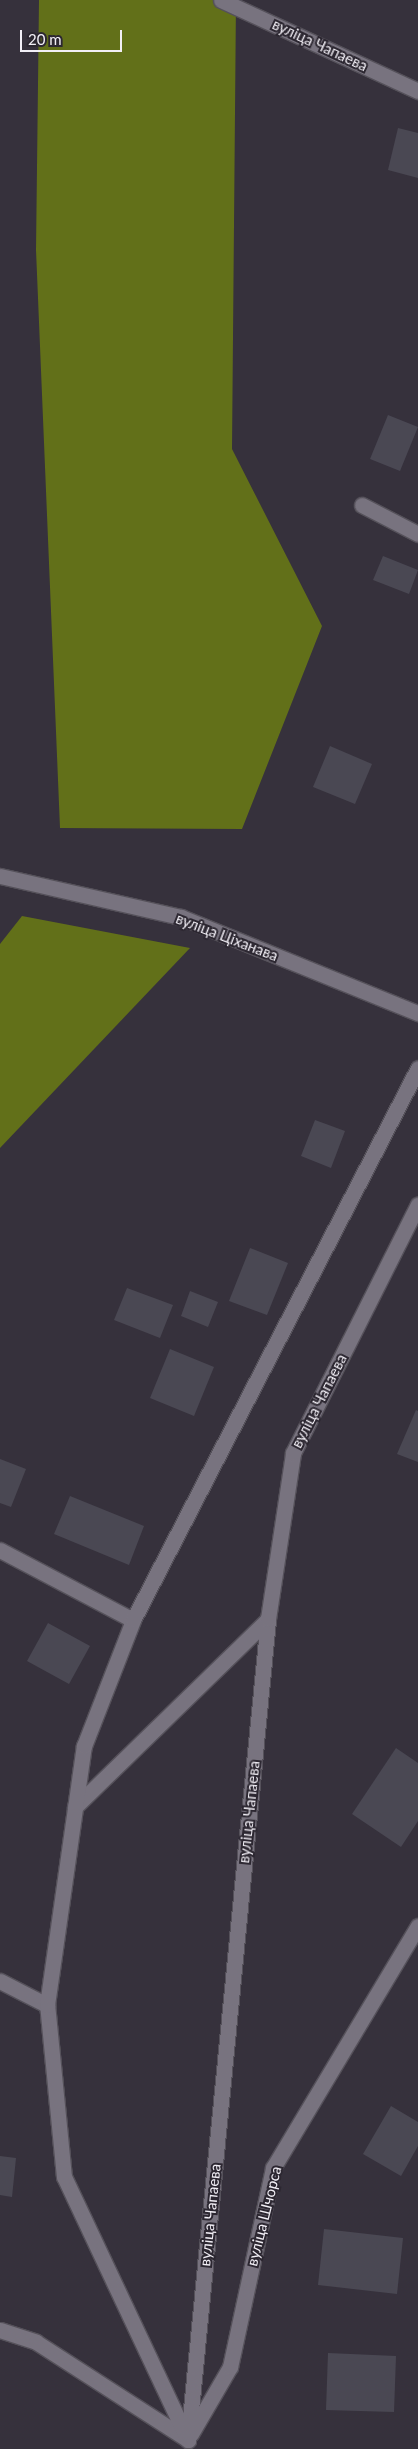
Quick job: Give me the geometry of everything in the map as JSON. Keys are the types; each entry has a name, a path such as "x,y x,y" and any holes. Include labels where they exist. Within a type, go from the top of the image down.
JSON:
{"street":[{"name":"вуліца Чапаева","path":"221,0 418,91"},
{"path":"362,506 418,534"},
{"name":"вуліца Ціханава","path":"0,876 181,916 418,1013"},
{"path":"187,2444 64,2177 47,2005 84,1746 133,1620 418,1068"},
{"name":"вуліца Чапаева","path":"187,2444 268,1619 292,1453 418,1205"},
{"path":"0,1550 133,1620"},
{"path":"75,1807 268,1619"},
{"name":"вуліца Шчорса","path":"187,2444 230,2367 273,2168 418,1926"},
{"path":"0,1981 47,2005"},
{"path":"0,2330 36,2342 187,2444"}],"green space":[{"path":"39,0 236,0 232,449 322,626 242,829 60,828 36,250"},
{"path":"22,916 190,948 0,1148 0,944"}],"building":[{"path":"398,128 418,133 418,178 388,170"},
{"path":"388,415 418,427 400,471 370,459"},
{"path":"383,556 418,570 409,594 373,580"},
{"path":"330,746 372,764 355,804 313,787"},
{"path":"315,1120 345,1131 331,1168 301,1156"},
{"path":"250,1248 288,1263 267,1315 229,1301"},
{"path":"127,1288 173,1305 160,1338 114,1320"},
{"path":"190,1291 218,1302 208,1327 181,1316"},
{"path":"170,1349 214,1367 194,1416 150,1398"},
{"path":"416,1410 418,1411 418,1462 397,1454"},
{"path":"0,1459 26,1469 11,1507 0,1503"},
{"path":"70,1496 144,1526 129,1565 54,1534"},
{"path":"48,1623 90,1646 69,1684 27,1661"},
{"path":"396,1748 418,1763 418,1821 401,1847 352,1814"},
{"path":"391,2106 418,2122 418,2146 401,2176 363,2154"},
{"path":"0,2156 16,2158 12,2197 0,2195"},
{"path":"324,2229 403,2238 397,2294 318,2285"},
{"path":"328,2353 396,2356 394,2412 326,2410"}]}
